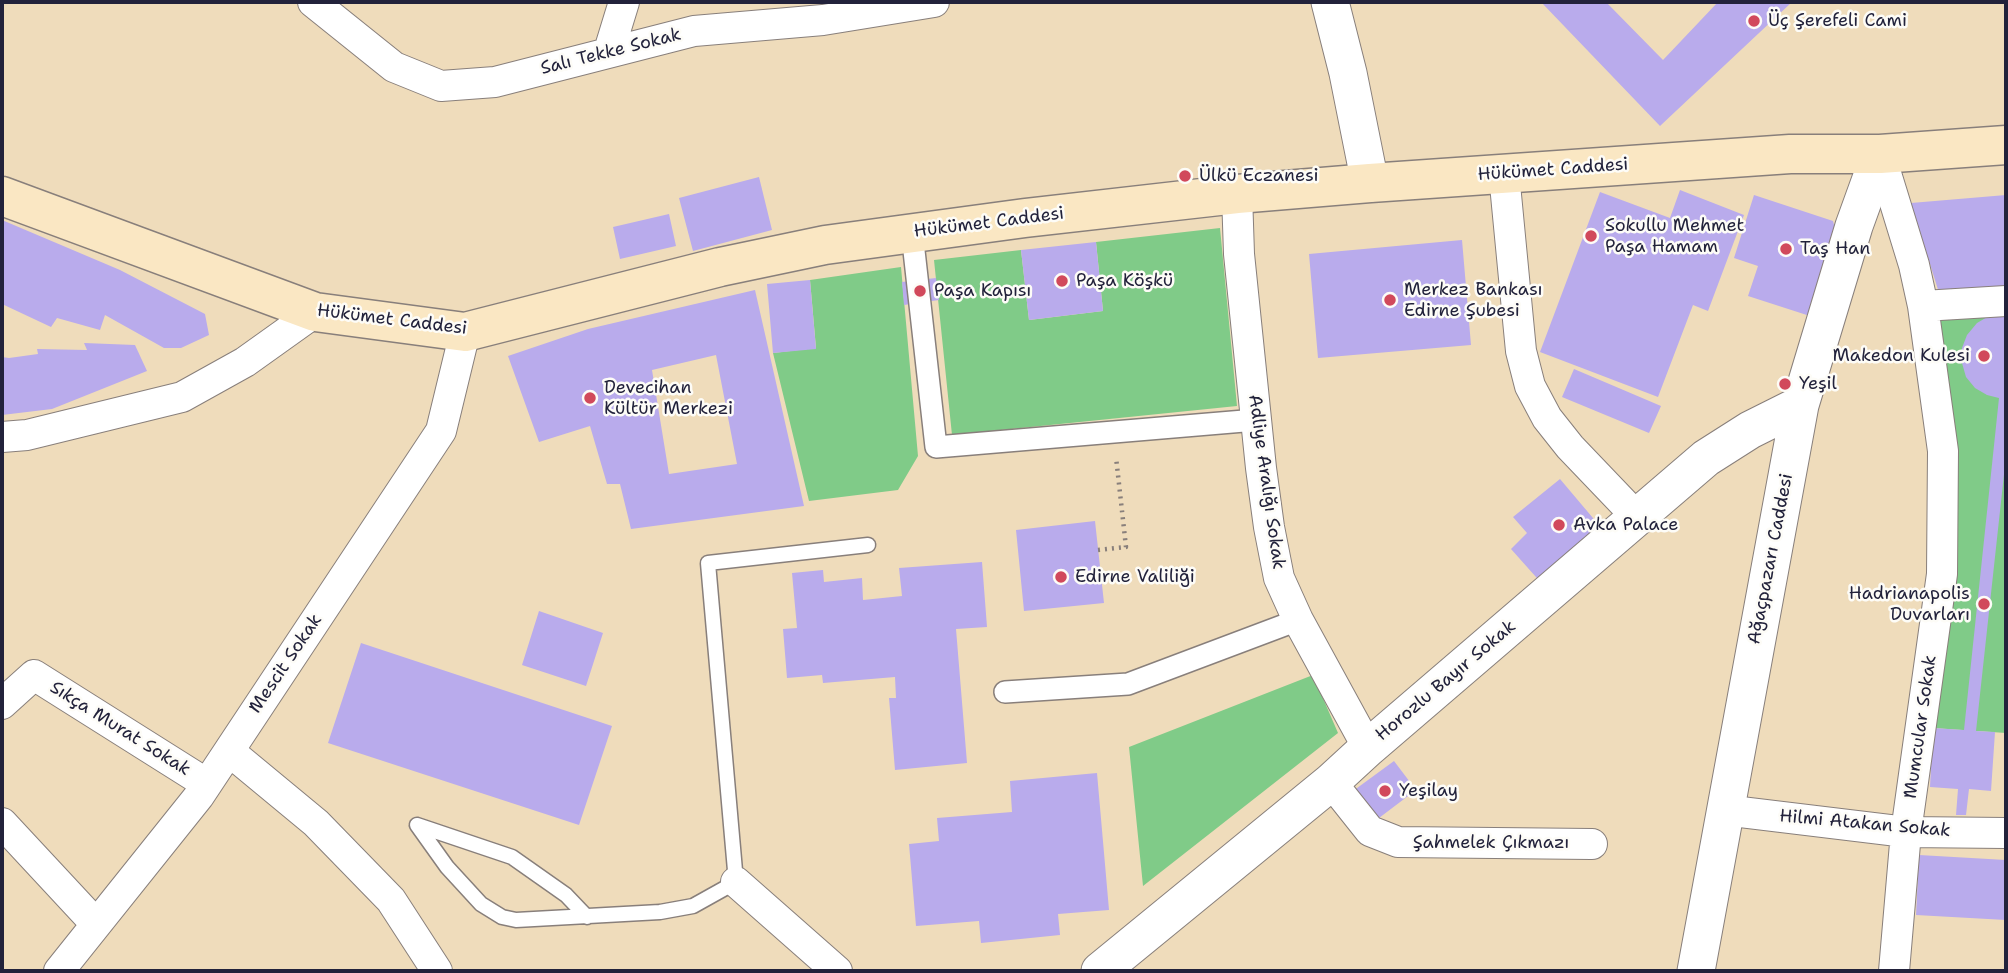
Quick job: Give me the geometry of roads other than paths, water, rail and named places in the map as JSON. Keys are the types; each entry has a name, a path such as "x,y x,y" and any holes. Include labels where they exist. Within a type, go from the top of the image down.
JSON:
{"main road":[{"name":"Hükümet Caddesi","path":"2,196 315,312 465,332 720,267 825,245 1025,218 1237,194 1370,183 1790,154 1880,154 2006,145"}],"street":[{"name":"Salı Tekke Sokak","path":"313,2 394,68 441,86 495,82 694,31 824,11 934,2"},
{"path":"609,51 624,2"},
{"path":"1330,2 1370,183"},
{"name":"Mumcular Sokak","path":"1880,154 1914,265 1923,306 1943,451 1942,574 1906,832 1894,971"},
{"name":"Ağaçpazarı Caddesi","path":"1696,971 1800,405 1854,226 1880,154"},
{"path":"1504,174 1521,351 1530,386 1548,418 1570,447 1636,516"},
{"name":"Adliye Aralığı Sokak","path":"1237,194 1239,254 1256,420 1269,527 1279,578 1298,620 1368,748"},
{"path":"912,233 936,447 1256,420"},
{"path":"1923,306 2006,300"},
{"path":"2,437 27,435 182,397 245,362 315,312"},
{"name":"Mescit Sokak","path":"59,971 207,783 441,431 465,332"},
{"name":"Horozlu Bayır Sokak","path":"1100,971 1331,782 1706,458 1750,430 1800,405"},
{"path":"1005,692 1128,684 1298,620"},
{"name":"Sıkça Murat Sokak","path":"2,704 34,675 207,783"},
{"path":"229,751 316,823 391,900 437,971"},
{"name":"Şahmelek Çıkmazı","path":"1331,782 1370,831 1398,842 1592,844"},
{"name":"Hilmi Atakan Sokak","path":"1724,810 1906,832 2006,833"},
{"path":"2,823 96,924"},
{"path":"736,882 837,971"}],"lane":[{"path":"587,917 566,895 512,857 417,825 447,867 491,912 516,920 587,917 660,912 693,906 736,882 708,562 868,545"}],"place":[{"name":"Üç Şerefeli Cami","path":"1754,21"},
{"name":"Ülkü Eczanesi","path":"1185,176"},
{"name":"Sokullu Mehmet Paşa Hamam","path":"1591,236"},
{"name":"Taş Han","path":"1786,249"},
{"name":"Paşa Köşkü","path":"1062,281"},
{"name":"Paşa Kapısı","path":"920,291"},
{"name":"Merkez Bankası Edirne Şubesi","path":"1390,300"},
{"name":"Makedon Kulesi","path":"1984,356"},
{"name":"Yeşil","path":"1785,384"},
{"name":"Devecihan Kültür Merkezi","path":"590,398"},
{"name":"Avka Palace","path":"1559,525"},
{"name":"Edirne Valiliği","path":"1061,577"},
{"name":"Hadrianapolis Duvarları","path":"1984,604"},
{"name":"Yeşilay","path":"1385,791"}]}
